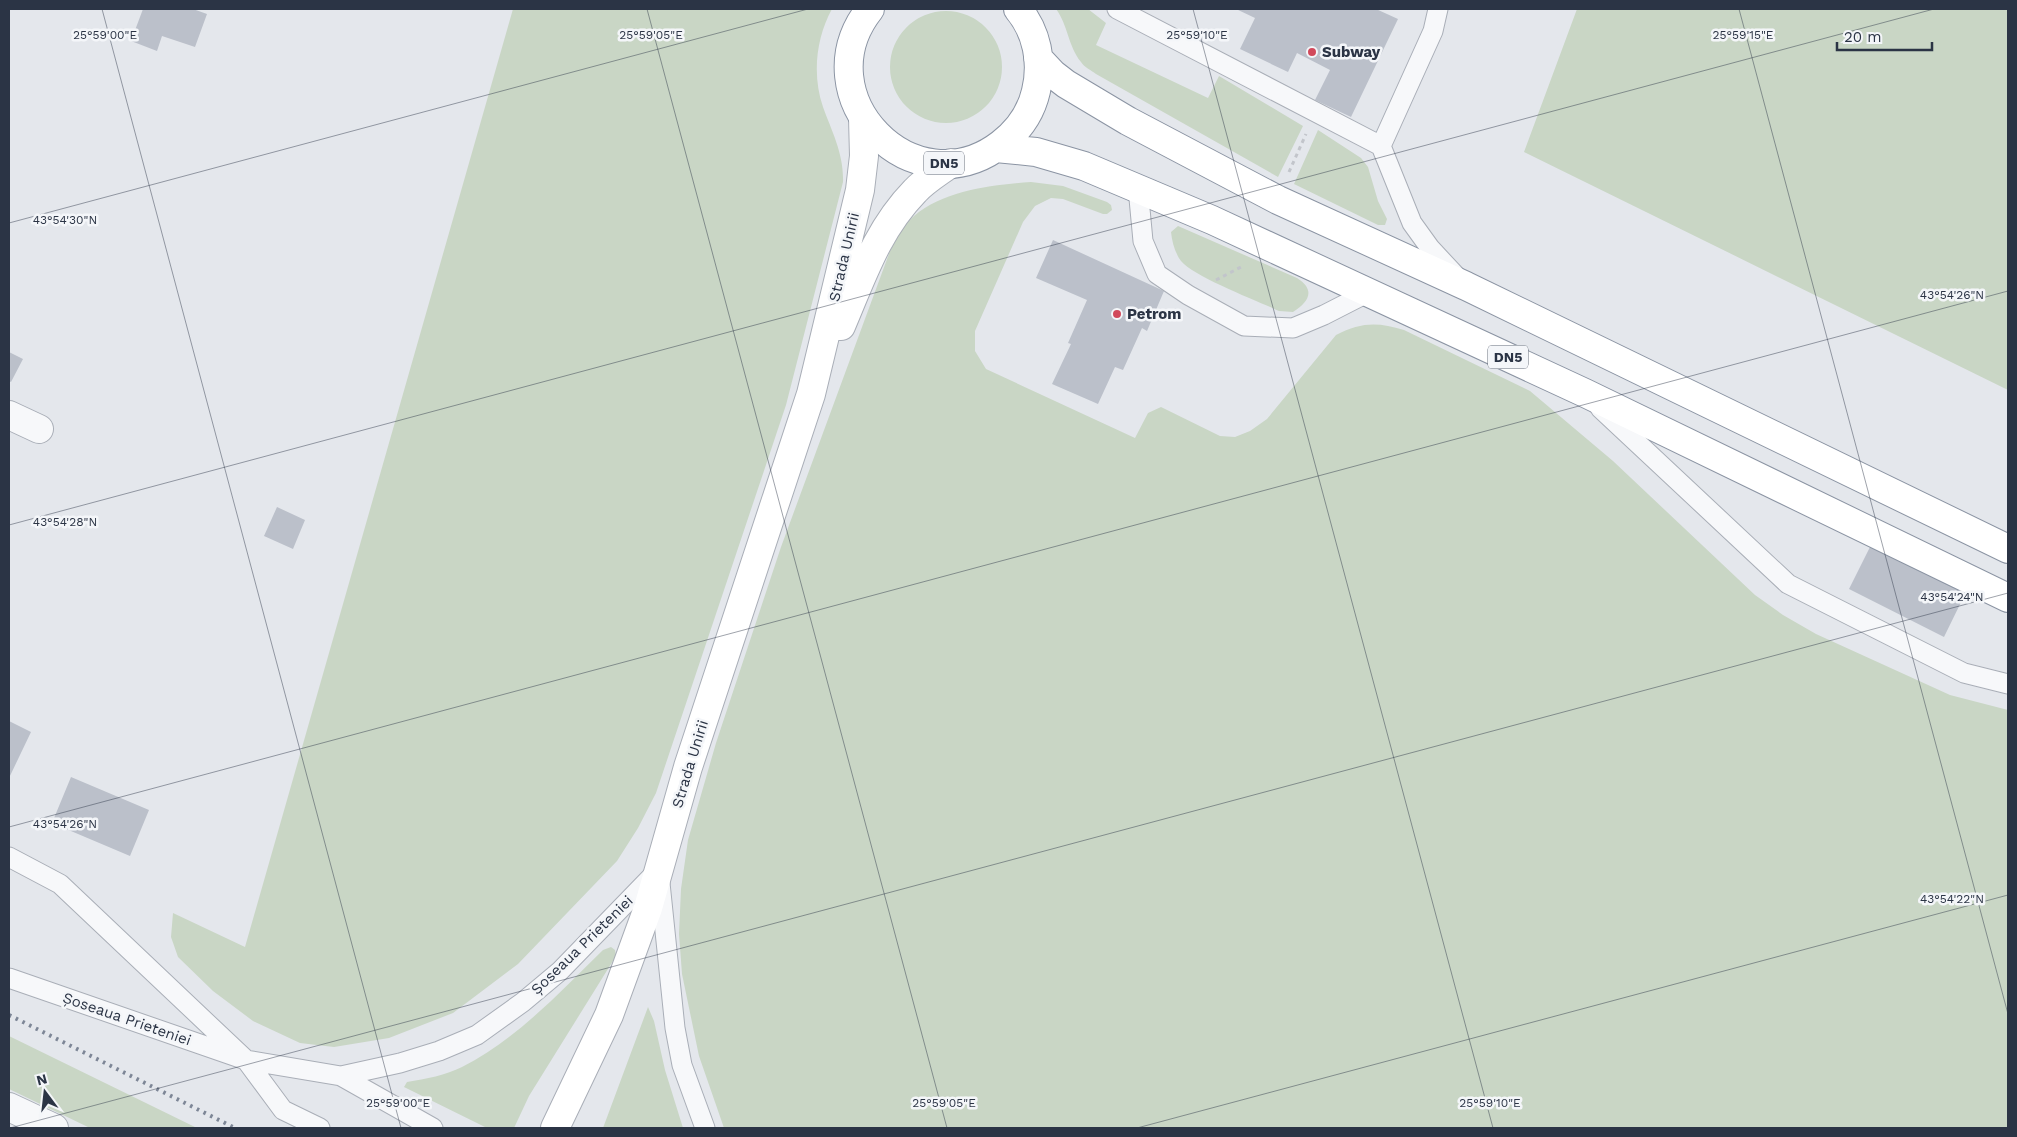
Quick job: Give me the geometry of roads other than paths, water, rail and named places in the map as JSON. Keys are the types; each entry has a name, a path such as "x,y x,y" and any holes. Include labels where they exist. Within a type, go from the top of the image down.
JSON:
{"main road":[{"name":"DN5","path":"870,9 854,36 849,64 852,92 863,118 874,133 895,150 923,160 951,163 971,159 996,148 1011,136 1028,113 1037,86 1038,58 1032,30 1018,9"},
{"path":"1038,58 1053,74 1066,84 1128,121 1278,200 1466,286 2008,549"},
{"name":"Strada Unirii","path":"555,1128 609,1015 642,926 688,767 811,394 860,190 864,156 863,118"},
{"name":"DN5","path":"996,148 1036,152 1084,166 1138,188 1369,292 1585,393 2008,598"},
{"name":"Strada Unirii","path":"811,394 878,238 916,190 951,163"}],"street":[{"path":"9,415 39,430"},
{"path":"9,1107 54,1128"}],"lane":[{"path":"1117,9 1317,111 1381,146 1412,223 1430,248 1466,286"},
{"path":"1381,146 1432,31 1438,9"},
{"path":"1138,188 1143,241 1157,274 1188,295 1244,326 1294,328 1369,292"},
{"path":"1585,393 1788,584 1964,673 2008,684"},
{"path":"9,858 60,884 246,1060 283,1110 320,1128"},
{"path":"659,869 675,1028 682,1065 705,1128"},
{"name":"Șoseaua Prieteniei","path":"9,978 246,1060 342,1076 400,1064 438,1051 476,1035 495,1023 560,970 659,869"},
{"path":"342,1076 433,1128"}],"railway":[{"path":"9,1015 235,1128"}],"place":[{"name":"Subway","path":"1312,52"},
{"name":"Petrom","path":"1117,314"}]}
